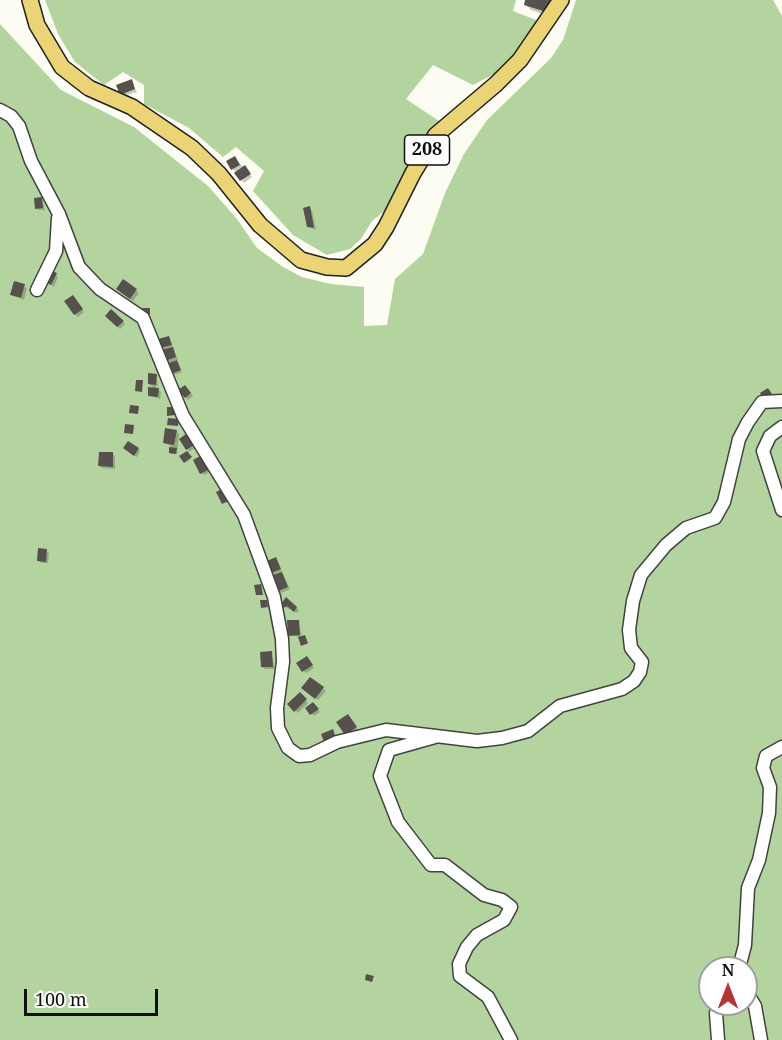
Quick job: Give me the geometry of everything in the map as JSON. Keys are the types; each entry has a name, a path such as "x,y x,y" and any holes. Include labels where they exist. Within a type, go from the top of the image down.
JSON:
{"main road":[{"name":"208","path":"30,0 37,25 62,67 89,88 132,107 192,148 219,174 260,225 301,260 327,267 346,268 375,243 386,228 413,173 436,135 496,84 520,60 561,0"}],"street":[{"path":"0,111 11,116 20,126 34,169 59,214 84,273 100,289 143,318 183,416 248,523 278,615 283,662 276,719 279,734 288,748 299,756 310,755 336,742 386,730 489,741 522,734 560,706 622,688 634,681 640,672 642,662 630,645 629,630 633,601 641,575 666,545 686,528 715,518 724,502 739,439 748,422 762,402 782,400"},
{"path":"37,290 56,251 59,214"},
{"path":"782,427 770,436 763,451 782,510"},
{"path":"442,736 388,750 380,776 398,822 431,865 445,865 484,895 502,900 511,907 504,920 477,935 467,947 459,964 460,976 488,997 511,1040"},
{"path":"743,956 746,945 748,888 759,860 769,813 770,787 763,768 766,756 782,747"},
{"path":"716,1016 718,1040"},
{"path":"757,1016 761,1040"}],"green space":[{"path":"45,0 516,0 513,11 544,23 504,69 473,85 433,65 406,99 442,123 416,186 372,221 361,239 350,249 327,255 293,235 253,191 264,171 236,147 223,157 189,128 144,104 144,85 123,72 104,85 75,62 58,34"},
{"path":"576,0 773,0 782,16 782,1040 0,1040 0,24 61,90 134,127 208,186 237,219 257,248 283,267 302,277 331,284 364,287 364,326 387,325 395,279 423,254 445,193 464,154 487,120 551,58 563,40"}],"building":[{"path":"525,0 550,0 546,12 524,5"},
{"path":"132,79 135,89 120,95 116,85"},
{"path":"235,156 240,165 231,170 226,161"},
{"path":"245,165 251,174 240,181 234,173"},
{"path":"42,197 43,208 35,209 34,198"},
{"path":"310,206 314,228 307,227 303,208"},
{"path":"50,270 57,273 51,285 45,282"},
{"path":"123,279 137,289 130,299 116,289"},
{"path":"14,281 25,284 21,298 10,295"},
{"path":"73,295 83,309 74,315 64,301"},
{"path":"142,308 150,308 150,314 144,315"},
{"path":"111,309 124,321 117,327 105,316"},
{"path":"169,336 172,345 160,348 158,339"},
{"path":"173,347 176,357 165,361 162,350"},
{"path":"177,360 181,370 171,374 167,364"},
{"path":"148,373 157,374 156,385 148,384"},
{"path":"136,380 143,380 142,392 135,391"},
{"path":"185,385 191,393 185,398 178,390"},
{"path":"148,387 159,388 158,397 148,396"},
{"path":"768,388 772,394 763,399 760,393"},
{"path":"130,405 139,406 138,414 129,413"},
{"path":"167,407 175,407 175,415 167,416"},
{"path":"168,418 179,419 178,426 167,425"},
{"path":"125,424 134,425 133,434 124,433"},
{"path":"165,428 177,430 174,445 163,443"},
{"path":"186,434 194,445 186,450 179,439"},
{"path":"128,441 139,448 134,456 123,448"},
{"path":"169,447 177,448 176,454 169,453"},
{"path":"187,451 192,457 184,463 179,456"},
{"path":"99,452 113,452 113,467 98,466"},
{"path":"202,455 210,469 200,474 193,460"},
{"path":"224,488 231,500 222,504 216,492"},
{"path":"38,548 47,549 46,562 37,561"},
{"path":"276,557 281,569 271,573 267,561"},
{"path":"282,572 288,587 278,591 271,576"},
{"path":"261,584 263,595 256,595 254,585"},
{"path":"286,597 297,607 294,612 287,606 283,608 282,603"},
{"path":"260,600 267,600 268,607 261,608"},
{"path":"287,620 299,620 300,635 288,636"},
{"path":"305,635 308,643 301,646 298,637"},
{"path":"272,651 273,667 261,667 260,652"},
{"path":"307,656 313,665 302,672 296,663"},
{"path":"310,677 324,687 315,699 301,688"},
{"path":"300,692 307,699 294,712 287,704"},
{"path":"313,702 319,709 310,715 305,708"},
{"path":"348,714 357,727 345,735 336,722"},
{"path":"333,729 336,738 324,742 321,734"},
{"path":"366,974 374,976 372,982 365,980"}]}
